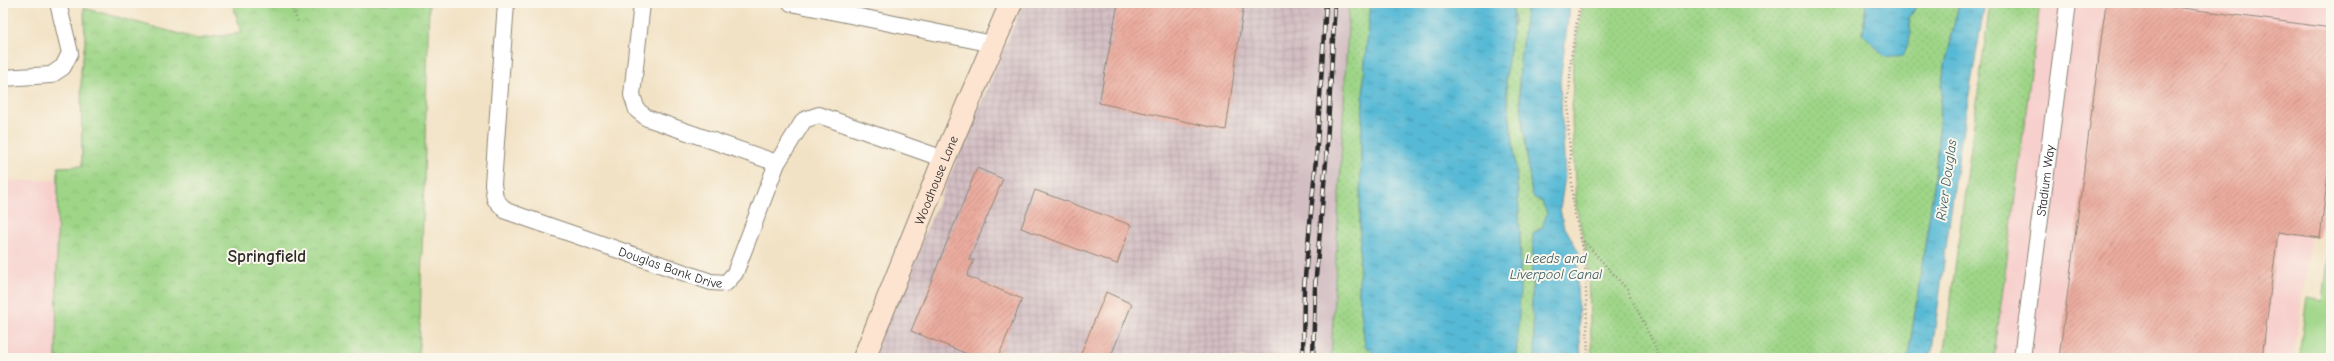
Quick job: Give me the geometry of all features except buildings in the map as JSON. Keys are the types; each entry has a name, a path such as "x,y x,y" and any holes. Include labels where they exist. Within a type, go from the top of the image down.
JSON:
{"main road":[{"name":"Woodhouse Lane","path":"864,358 944,159 1011,3"}],"street":[{"path":"3,78 51,75 63,67 70,53 58,3"},
{"name":"Douglas Bank Drive","path":"506,3 494,184 495,199 506,211 710,282 726,283 735,274 777,163 804,120 819,115 944,159"},
{"path":"642,3 632,95 637,110 647,118 777,163"},
{"path":"791,3 993,44"},
{"name":"Stadium Way","path":"2022,358 2068,3"}],"path":[{"path":"288,3 294,9 298,23"},
{"path":"1580,3 1571,58 1568,120 1573,206 1585,257 1588,358"},
{"path":"1580,237 1627,289 1656,348 1657,358"}],"shaded area":[{"path":"1023,3 1309,3 1295,230 1292,358 874,358 881,332 960,153"},
{"path":"1309,3 1349,3 1331,358 1292,358 1295,231"},
{"path":"2040,3 2331,3 2331,106 2293,358 1994,358"},
{"path":"58,180 56,358 3,358 3,181"}],"green space":[{"path":"232,3 429,3 419,358 56,358 58,167 82,166 81,70 85,43 84,8 198,39 242,33"},
{"path":"1349,3 1371,3 1365,60 1361,142 1359,293 1365,346 1380,358 1331,358"},
{"path":"1511,3 1527,3 1520,61 1519,90 1532,196 1543,204 1547,215 1545,224 1533,234 1532,306 1535,358 1516,358 1521,250 1515,159 1506,81 1509,42 1515,19"},
{"path":"1583,3 1866,3 1863,34 1911,34 1909,19 1918,3 1959,3 1943,75 1935,179 1908,358 1592,358 1587,256 1576,205 1572,119 1573,59"},
{"path":"1990,3 2040,3 1994,358 1943,358"},
{"path":"2331,239 2331,358 2299,358 2307,298 2323,301"}],"water":[{"path":"1371,3 1511,3 1513,18 1506,80 1507,100 1514,149 1520,234 1520,283 1516,358 1380,358 1365,346 1359,293 1361,142 1365,60"},
{"name":"Leeds and Liverpool Canal","path":"1527,3 1570,3 1560,82 1565,177 1560,209 1563,224 1579,252 1577,287 1581,358 1535,358 1532,306 1533,234 1542,228 1547,213 1542,202 1532,196 1519,90 1520,61"},
{"path":"1866,3 1918,3 1909,19 1911,34 1904,55 1885,57 1863,34"},
{"name":"River Douglas","path":"1959,3 1985,3 1959,152 1931,358 1908,358 1935,179 1943,75"}],"railway":[{"path":"1303,358 1304,288 1316,159 1326,3"},
{"path":"1313,358 1315,288 1326,161 1335,3"}],"district":[{"name":"Springfield","path":"267,256"}]}
